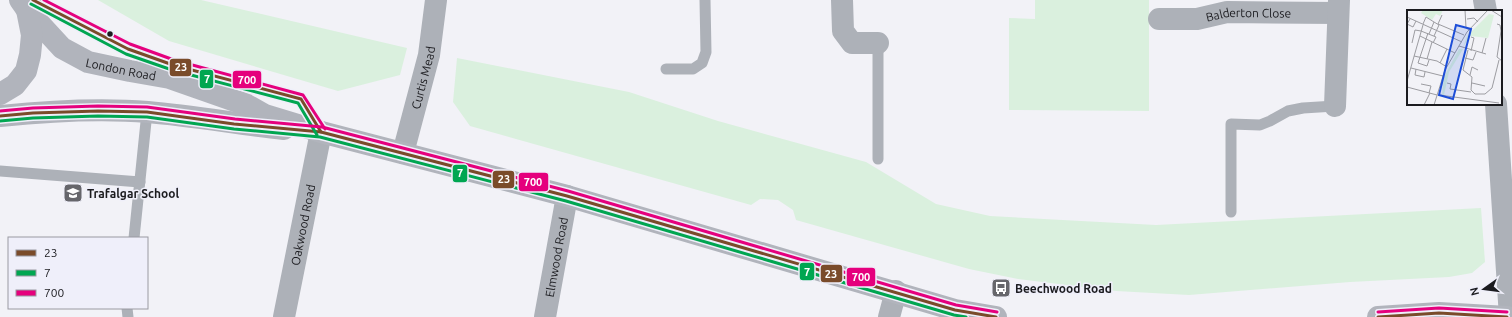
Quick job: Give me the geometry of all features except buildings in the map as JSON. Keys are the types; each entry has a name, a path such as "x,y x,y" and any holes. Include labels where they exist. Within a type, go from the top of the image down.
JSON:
{"main road":[{"name":"London Road","path":"27,3 62,48 88,62 170,78 247,105 265,115 321,132 567,196 955,310 996,317"},
{"path":"0,94 15,85 26,71 30,55 32,35 27,3"},
{"name":"London Road","path":"0,116 90,111 147,112 234,124 321,132"},
{"path":"1378,317 1440,313 1508,317"}],"street":[{"name":"Curtis Mead","path":"403,153 429,55 436,0"},
{"path":"842,0 843,31 852,43 878,42"},
{"path":"1484,0 1486,10"},
{"path":"1336,106 1338,6"},
{"name":"Balderton Close","path":"1160,19 1197,19 1227,12 1338,6"},
{"path":"1496,105 1508,317"},
{"name":"Oakwood Road","path":"284,317 321,132"},
{"name":"Elmwood Road","path":"545,317 567,196"},
{"path":"889,317 896,292"}],"lane":[{"path":"666,69 693,69 702,63 706,52 705,0"},
{"path":"27,3 76,23 128,49 173,65 301,99 321,132"},
{"path":"878,42 878,159"},
{"path":"1231,212 1231,124 1260,125 1288,111 1304,108 1336,106"},
{"path":"134,237 147,112"},
{"path":"0,171 140,182"}],"green space":[{"path":"98,0 201,0 407,48 400,75 338,91 169,41"},
{"path":"1035,0 1149,0 1149,111 1009,110 1009,18 1035,19"},
{"path":"457,58 629,92 718,121 866,162 936,204 990,216 1156,225 1481,208 1485,262 1472,273 1449,277 1350,282 1189,295 1116,291 1018,279 969,269 796,220 793,210 778,200 760,199 751,205 470,126 453,102"}],"transit line":[{"name":"23","path":"33,0 128,49 173,65 301,99 321,132"},
{"name":"700","path":"44,0 130,44 174,60 303,95 325,129"},
{"name":"7","path":"31,4 126,54 172,70 298,103 317,135"},
{"name":"700","path":"0,111 33,108 98,106 147,107 235,119 322,127 568,191 956,305 997,312"},
{"name":"23","path":"0,116 33,113 98,111 147,112 234,124 321,132 567,196 955,310 996,317"},
{"name":"7","path":"0,121 33,118 98,116 147,117 234,129 320,137 566,201 954,315 966,317"},
{"name":"700","path":"1378,312 1439,308 1507,312"},
{"name":"23","path":"1378,317 1439,313 1507,317"}],"place":[{"name":"Trafalgar School","path":"73,193"},
{"name":"Beechwood Road","path":"1001,288"}]}
